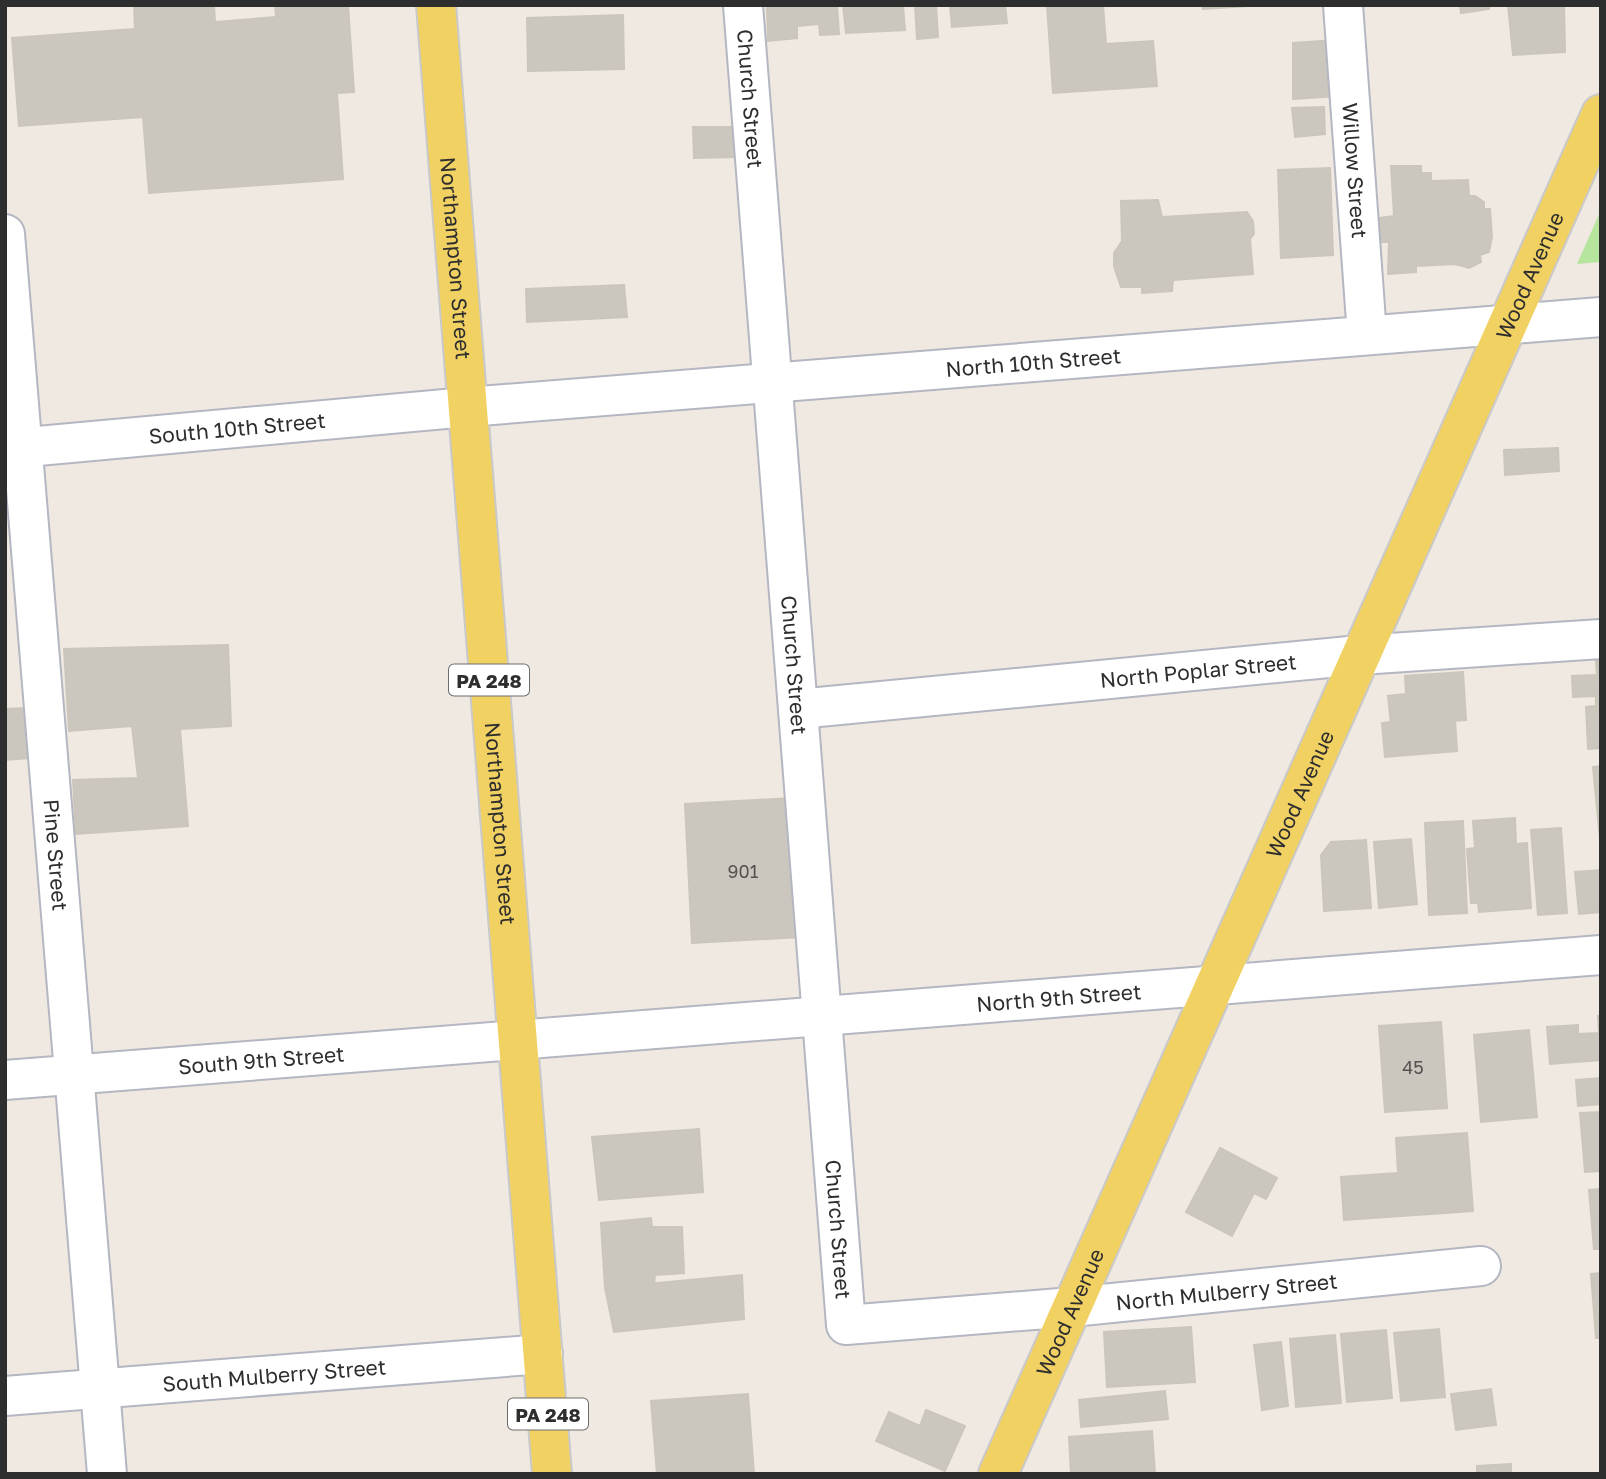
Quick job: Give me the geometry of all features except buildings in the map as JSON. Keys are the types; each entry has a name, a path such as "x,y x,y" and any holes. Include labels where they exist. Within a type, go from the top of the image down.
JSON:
{"main road":[{"name":"Northampton Street","path":"436,5 552,1474"},
{"name":"Wood Avenue","path":"998,1474 1601,114"}],"street":[{"name":"Church Street","path":"743,5 846,1325"},
{"name":"Willow Street","path":"1343,5 1367,335"},
{"name":"Pine Street","path":"5,234 21,635 74,1074 107,1474"},
{"name":"North 10th Street","path":"467,407 1601,317"},
{"name":"South 10th Street","path":"14,448 467,407"},
{"name":"North Poplar Street","path":"798,709 1360,655 1601,639"},
{"name":"North 9th Street","path":"518,1039 1601,956"},
{"name":"South 9th Street","path":"5,1080 518,1039"},
{"name":"North Mulberry Street","path":"846,1325 1072,1307 1481,1266"},
{"name":"South Mulberry Street","path":"5,1396 542,1354"}],"green space":[{"path":"1601,210 1601,262 1577,264"}]}
